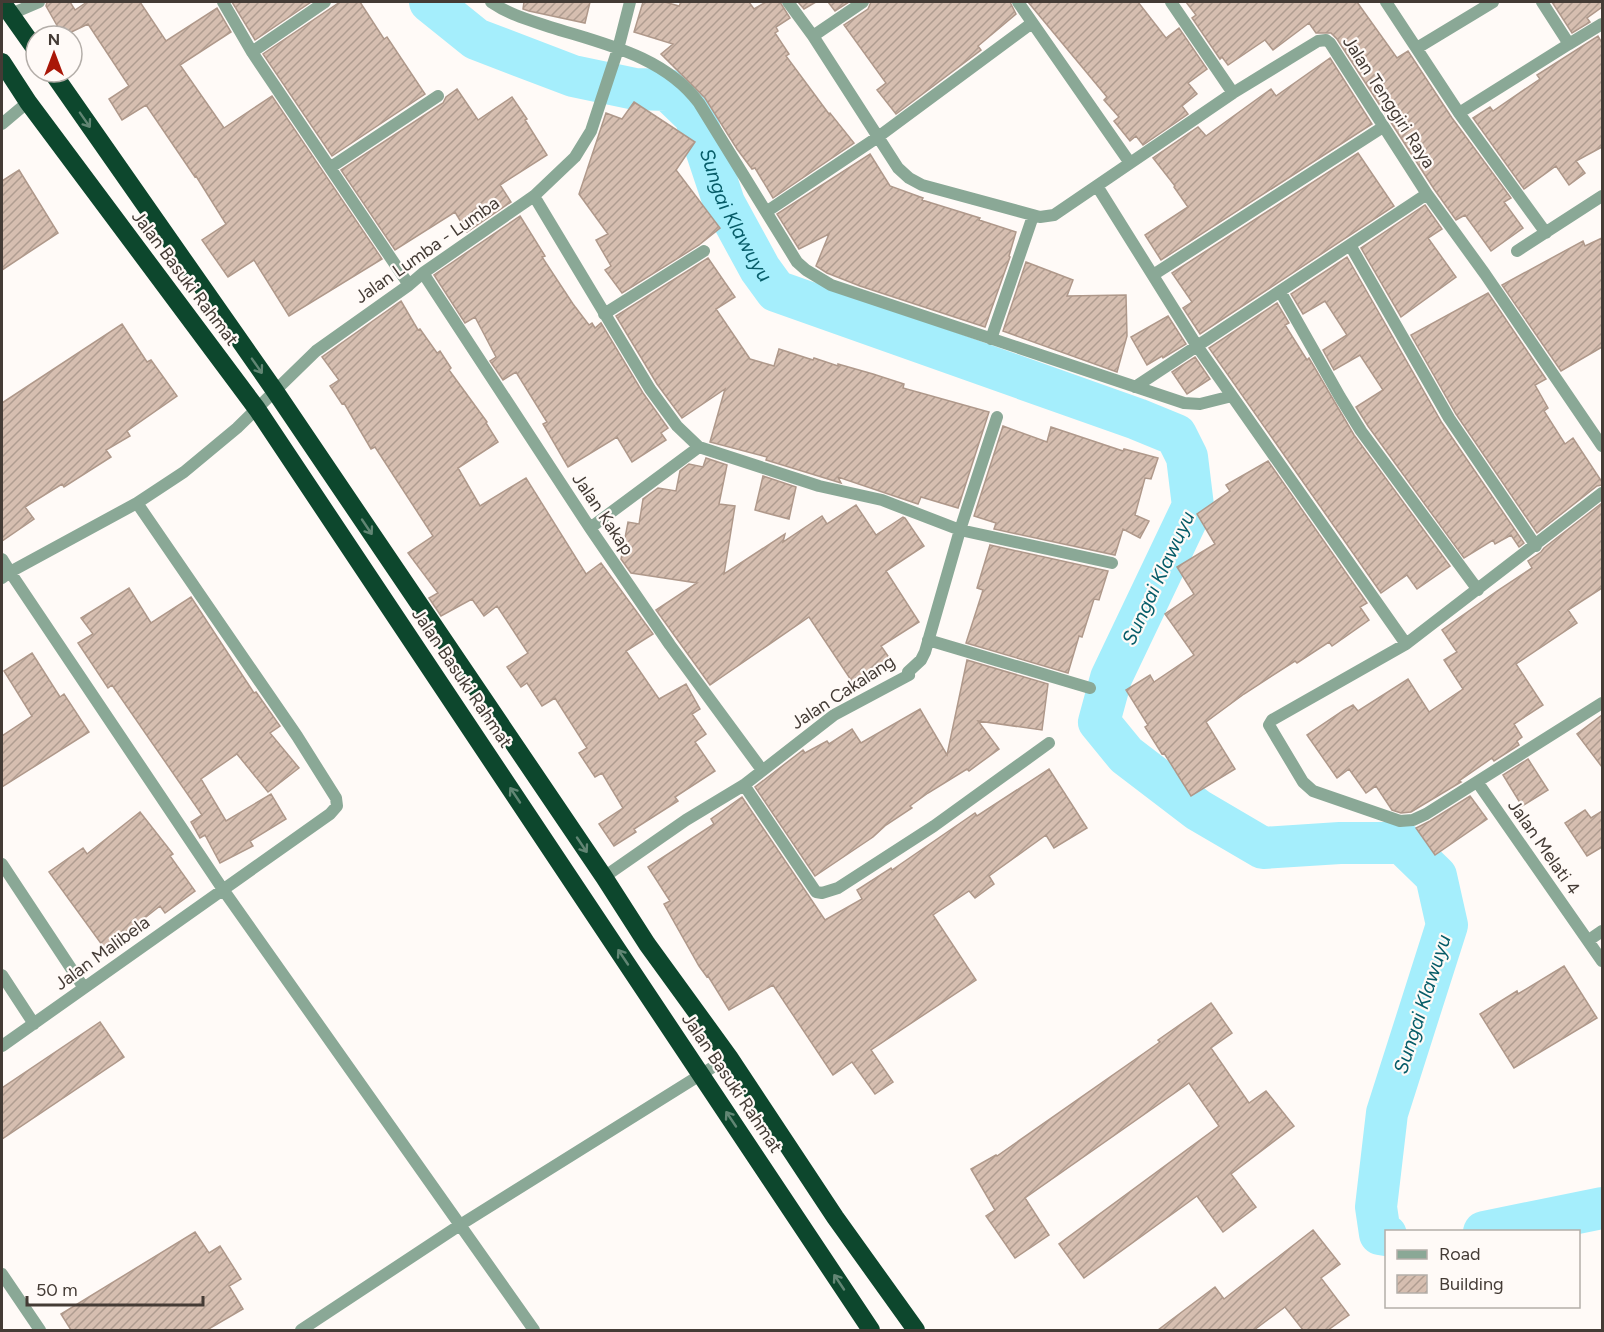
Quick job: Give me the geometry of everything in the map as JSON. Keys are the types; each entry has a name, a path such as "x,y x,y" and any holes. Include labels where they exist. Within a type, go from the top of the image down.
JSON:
{"highway":[{"path":"7,8 24,33"},
{"name":"Jalan Basuki Rahmat","path":"2,62 27,102 256,409 871,1330"},
{"name":"Jalan Basuki Rahmat","path":"60,84 275,391 647,944 729,1058 835,1217 916,1330"},
{"path":"477,737 498,722"}],"street":[{"path":"7,8 39,2"},
{"path":"223,2 252,52 409,285"},
{"path":"252,52 325,2"},
{"path":"491,2 517,16 653,64 684,85 699,103 797,262 831,285 1184,403 1200,404 1232,396"},
{"name":"Jalan Lumba - Lumba","path":"6,575 136,503 184,472 221,442 316,351 534,196 575,157 591,131 617,53 630,2"},
{"path":"788,2 813,36 898,168 909,178 922,185 1033,216 1054,215 1233,93 1171,2"},
{"path":"813,36 863,2"},
{"path":"1018,2 1130,163"},
{"path":"1386,2 1459,113 1546,233"},
{"path":"1417,48 1493,2"},
{"path":"1542,2 1569,44"},
{"path":"766,212 878,137 1032,24"},
{"path":"1459,113 1602,24"},
{"name":"Jalan Tenggiri Raya","path":"1233,93 1318,41 1326,40 1332,45 1427,194 1485,274 1602,446"},
{"path":"331,167 438,96"},
{"path":"2,124 27,102"},
{"path":"1153,275 1383,127"},
{"path":"1097,186 1197,346 1406,644"},
{"path":"1135,387 1427,194"},
{"path":"534,196 650,388 676,426 699,447 819,486 882,500 960,530 1112,563"},
{"path":"1517,251 1602,196"},
{"path":"991,339 1033,216"},
{"path":"1350,245 1449,418 1536,546"},
{"path":"604,314 704,251"},
{"name":"Jalan Kakap","path":"423,273 590,528 670,645 762,770"},
{"path":"1280,291 1361,431 1478,590"},
{"name":"Jalan Cakalang","path":"604,877 686,820 744,785 834,715 909,675 908,672 921,660 928,640 960,530 997,417"},
{"path":"590,528 699,447"},
{"path":"1602,493 1406,644 1272,720 1270,726 1303,782 1313,791 1400,821 1419,818 1602,703"},
{"name":"Jalan Malibela","path":"2,1046 336,808 337,800 297,736 136,503"},
{"path":"2,559 6,575 222,888 534,1330"},
{"path":"928,640 1090,688"},
{"path":"744,785 816,892 822,893 838,888 934,826 1049,743"},
{"name":"Jalan Melati 4","path":"1478,783 1602,961"},
{"path":"2,864 84,988"},
{"path":"1589,940 1602,931"},
{"path":"2,975 34,1024"},
{"path":"301,1330 460,1225 729,1058"},
{"path":"2,1274 40,1330"}],"building":[{"path":"47,2 70,2 75,10 87,2 140,2 166,41 217,8 231,32 180,65 224,128 272,96 382,259 289,316 254,260 228,277 202,240 226,224 196,176 146,105 122,120 109,99 129,86 88,24 84,26 84,24 56,24 46,6"},
{"path":"232,2 311,2 255,40"},
{"path":"340,2 360,2 384,39 387,37 425,94 332,156 263,54"},
{"path":"524,2 590,2 585,23 523,9"},
{"path":"643,2 665,2 679,6 681,2 749,2 754,9 766,2 780,2 790,18 776,27 778,31 775,33 789,54 786,56 829,114 854,143 773,198 755,168 752,169 737,149 705,98 661,54 673,44 634,32"},
{"path":"798,2 816,2 804,9"},
{"path":"828,2 849,2 835,11"},
{"path":"871,2 1010,2 1016,14 978,46 981,50 896,114 877,90 886,83 844,25 868,9"},
{"path":"1028,2 1138,2 1166,38 1179,28 1207,69 1188,83 1197,94 1182,106 1188,114 1143,145 1136,136 1130,141 1114,121 1119,117 1104,100 1107,97"},
{"path":"1186,2 1357,2 1397,58 1408,51 1452,118 1511,198 1504,202 1523,228 1491,251 1465,215 1456,220 1331,33 1316,33 1309,23 1273,50 1265,40 1228,65 1222,57 1220,59 1192,18 1196,15"},
{"path":"1552,2 1602,2 1602,7 1587,18 1590,22 1572,33"},
{"path":"1598,36 1602,43 1602,147 1576,161 1585,173 1569,185 1556,166 1524,189 1473,118 1490,107 1493,111 1540,79 1537,75"},
{"path":"1330,58 1372,124 1161,260 1145,235 1188,207 1153,158 1198,127 1206,136 1271,89 1276,96"},
{"path":"457,89 478,120 512,97 547,155 500,185 511,202 467,232 455,212 395,250 341,170 443,103 446,97"},
{"path":"634,102 695,142 676,170 720,228 699,245 622,293 605,270 611,266 596,240 608,234 579,194 606,113 622,119"},
{"path":"1358,153 1394,206 1200,334 1183,308 1192,302 1172,273"},
{"path":"870,154 890,186 923,198 922,200 1016,232 1010,257 985,327 827,273 816,266 829,234 799,249 777,214"},
{"path":"19,170 58,233 2,270 2,181"},
{"path":"1425,205 1442,229 1428,238 1456,277 1401,317 1361,248"},
{"path":"520,216 545,256 542,257 573,304 589,325 592,323 595,328 601,323 643,393 668,428 661,433 666,440 632,462 617,437 568,467 543,424 547,422 516,372 503,380 490,361 496,357 475,317 465,323 434,275"},
{"path":"1602,238 1602,347 1561,371 1502,285 1583,241 1585,246"},
{"path":"1347,257 1442,423 1524,543 1519,547 1511,535 1495,544 1493,540 1464,558 1356,407 1383,390 1360,355 1334,370 1323,350 1347,335 1325,301 1303,314 1291,294"},
{"path":"708,258 735,297 716,309 750,359 774,366 779,349 813,360 814,358 873,374 904,384 903,388 989,412 958,508 921,497 918,504 838,477 841,483 766,460 767,457 710,442 725,389 682,418 657,384 616,316"},
{"path":"1026,262 1073,280 1067,296 1126,295 1127,336 1117,372 1003,331"},
{"path":"1488,293 1546,379 1535,385 1548,408 1544,411 1565,444 1573,438 1602,482 1602,485 1597,486 1537,533 1456,414 1411,335"},
{"path":"401,301 418,330 420,329 437,353 440,351 451,368 449,370 487,422 498,442 458,468 480,506 526,478 586,574 601,563 653,634 626,651 659,699 686,684 700,709 692,714 706,734 695,742 715,771 675,797 678,801 634,829 636,832 614,846 599,824 623,808 602,773 595,777 579,753 587,748 555,698 542,706 527,683 521,687 507,667 528,653 497,606 484,616 472,599 441,616 429,598 438,593 408,553 433,536 375,447 371,449 344,403 342,404 330,386 339,380 322,357"},
{"path":"1277,303 1289,323 1285,325 1307,360 1309,358 1354,435 1450,566 1417,589 1407,575 1381,593 1209,348"},
{"path":"1168,316 1186,344 1147,365 1131,337"},
{"path":"122,324 147,362 151,360 177,396 127,431 130,436 106,450 111,457 64,487 62,484 25,507 34,519 2,541 2,403"},
{"path":"1195,357 1210,379 1187,394 1172,372"},
{"path":"1003,426 1047,442 1051,427 1123,451 1124,449 1158,458 1151,479 1145,478 1135,515 1149,521 1140,538 1123,529 1115,555 994,529 996,523 974,516"},
{"path":"706,458 727,465 719,504 735,506 724,574 785,534 783,542 822,516 827,524 856,505 876,535 903,517 905,518 924,546 886,571 919,622 881,646 890,659 853,683 809,617 710,685 656,610 697,583 631,573 621,559 628,522 639,524 643,499 658,488 676,491 680,471 689,464 703,467"},
{"path":"1268,461 1367,603 1360,607 1369,620 1332,646 1329,642 1297,663 1295,661 1206,722 1235,769 1191,796 1145,727 1148,725 1126,690 1150,675 1154,682 1194,655 1165,614 1194,594 1177,567 1215,544 1197,514 1230,491 1226,485"},
{"path":"763,476 796,487 789,519 755,510"},
{"path":"1602,503 1602,588 1568,610 1577,623 1516,664 1543,705 1514,724 1522,737 1517,741 1519,745 1494,761 1492,758 1459,781 1461,782 1411,812 1401,813 1392,810 1376,786 1366,793 1349,769 1337,778 1307,735 1353,705 1358,711 1408,679 1429,712 1463,689 1444,660 1457,652 1442,630 1532,568 1528,561"},
{"path":"990,545 1108,571 1099,600 1094,599 1082,637 1079,636 1068,673 966,643 983,590 977,588"},
{"path":"129,588 151,623 191,597 254,693 256,692 280,726 270,733 299,768 268,792 237,754 201,779 226,821 271,794 286,819 250,841 253,846 220,863 205,835 200,838 191,822 202,815 112,685 108,688 78,643 93,634 81,618"},
{"path":"32,653 60,697 64,694 89,732 2,787 2,736 32,716 4,671"},
{"path":"967,660 1048,684 1042,730 978,721 999,749 969,771 967,769 928,793 873,837 815,876 755,787 803,750 805,753 827,741 829,744 852,729 861,743 920,709 947,755"},
{"path":"1602,715 1602,767 1577,734"},
{"path":"1528,759 1548,790 1522,806 1503,775"},
{"path":"1049,769 1087,828 1054,848 1046,835 989,876 994,884 975,898 969,891 933,915 976,980 871,1050 893,1082 875,1094 852,1062 833,1075 773,985 729,1010 708,976 699,966 664,904 670,901 648,867 714,824 711,819 742,797 825,920 862,899 857,890 891,868 892,870 975,813 977,816"},
{"path":"1470,796 1487,819 1435,855 1416,828"},
{"path":"1585,810 1591,818 1602,811 1602,847 1587,856 1565,823"},
{"path":"140,812 173,854 170,856 195,891 165,913 160,906 105,949 49,872 83,848 87,854"},
{"path":"1564,966 1597,1018 1514,1068 1480,1014"},
{"path":"1211,1003 1232,1033 1211,1048 1249,1103 1266,1091 1294,1126 1231,1174 1256,1207 1223,1232 1197,1196 1084,1278 1059,1244 1219,1126 1189,1083 1025,1198 1049,1235 1015,1258 986,1216 995,1210 971,1169 997,1156 1160,1042 1158,1040"},
{"path":"100,1022 124,1057 2,1139 2,1088"},
{"path":"1313,1230 1340,1264 1321,1278 1349,1315 1328,1330 1303,1330 1285,1307 1254,1330 1158,1330 1215,1287 1224,1299"},
{"path":"195,1232 209,1253 220,1246 241,1279 229,1286 243,1309 207,1330 71,1330 61,1314"}],"waterway":[{"name":"Sungai Klawuyu","path":"430,2 476,39 573,76 635,89 668,90 695,116 724,203 760,269 776,291 1137,419 1176,435 1187,457 1193,506 1111,678 1099,722 1126,755 1198,810 1263,848 1340,843 1402,843 1436,876 1447,925 1387,1113 1376,1207 1380,1234 1385,1235"},
{"name":"Sungai Klawuyu","path":"1494,1230 1602,1208"}]}
